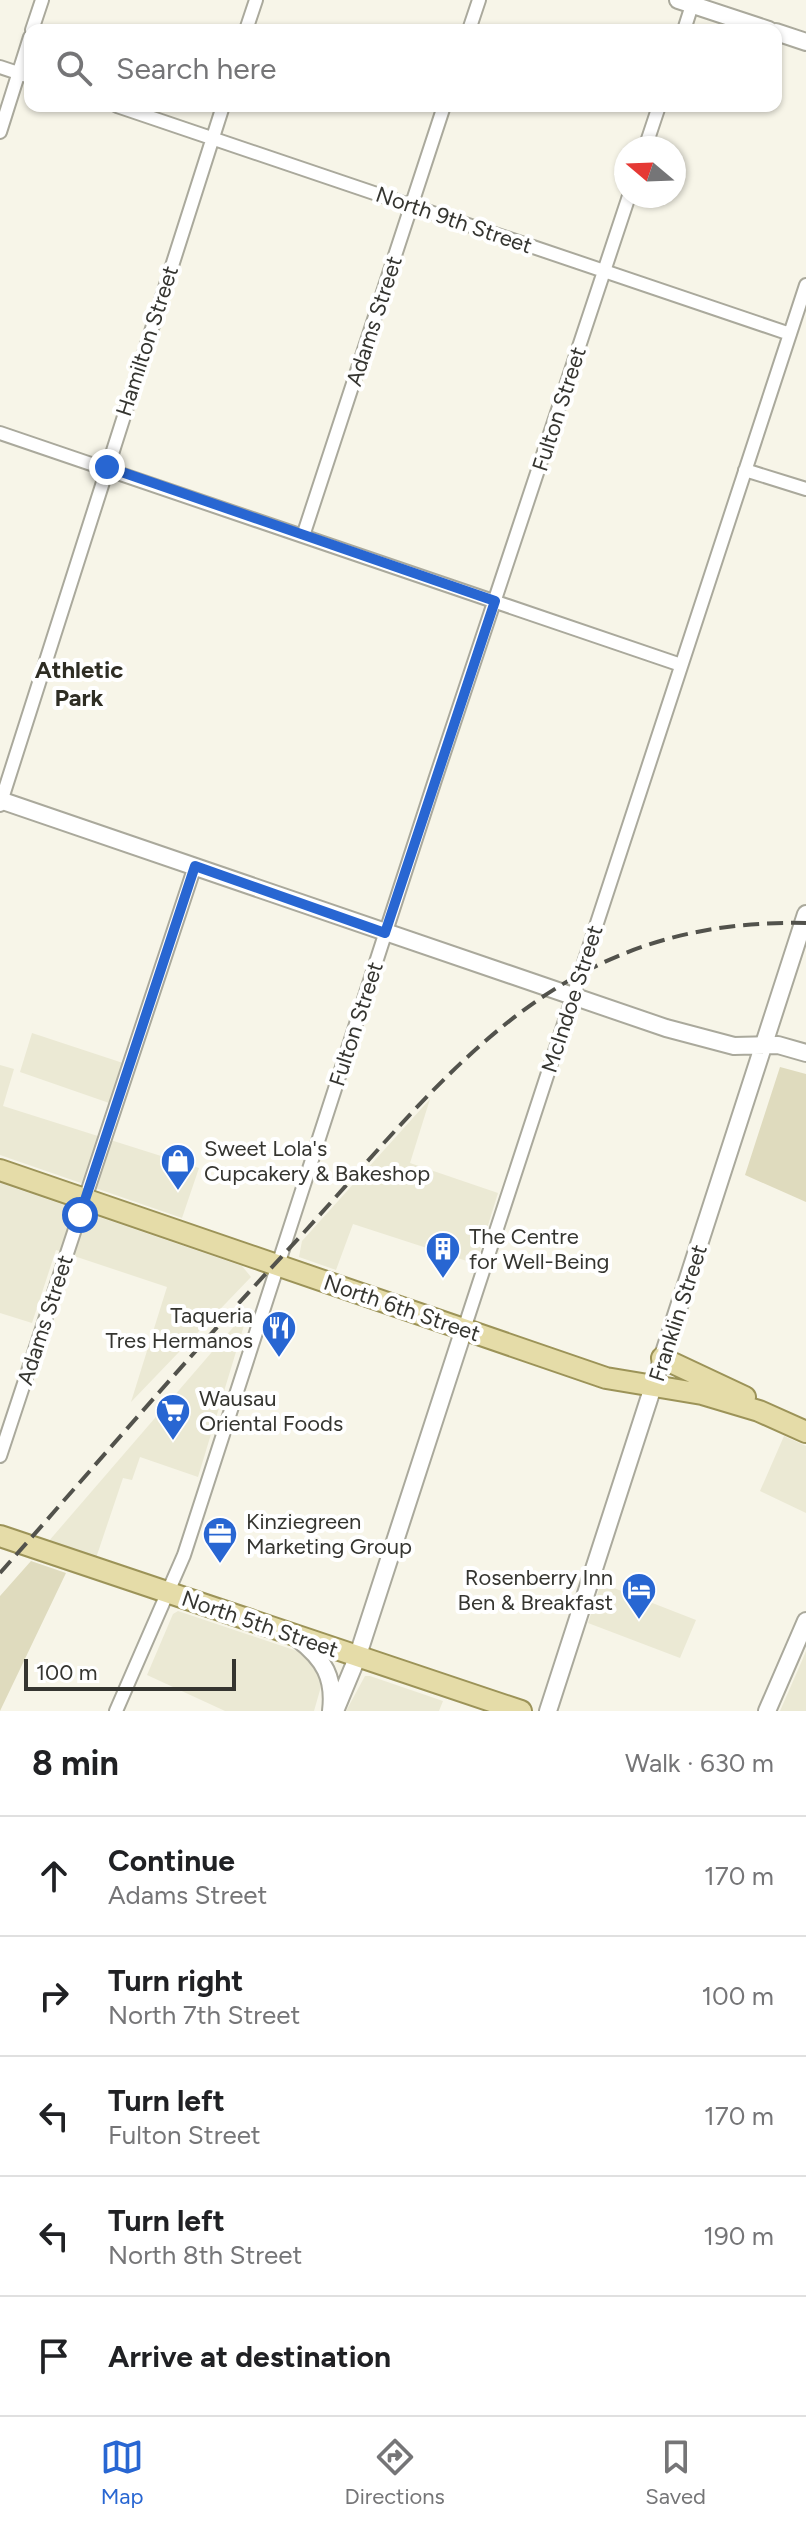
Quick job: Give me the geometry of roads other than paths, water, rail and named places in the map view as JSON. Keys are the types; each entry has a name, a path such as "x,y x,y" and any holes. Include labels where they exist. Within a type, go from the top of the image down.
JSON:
{"main road":[{"name":"North 6th Street","path":"0,1170 606,1378 702,1394 759,1411 806,1432"},
{"path":"662,1358 737,1391 759,1411"},
{"name":"North 5th Street","path":"0,1536 521,1711"}],"street":[{"path":"34,24 42,0"},
{"path":"248,24 256,0"},
{"path":"471,24 479,0"},
{"path":"684,24 685,2 751,24"},
{"path":"782,34 806,42"},
{"path":"0,67 24,75 0,132"},
{"name":"North 9th Street","path":"136,112 790,334"},
{"name":"Hamilton Street","path":"1,802 221,112"},
{"name":"Adams Street","path":"303,536 442,112"},
{"path":"649,136 657,112"},
{"name":"Fulton Street","path":"116,1711 169,1593 280,1266 385,933 625,208"},
{"name":"McIndoe Street","path":"333,1711 357,1658 806,285"},
{"path":"0,433 681,665"},
{"path":"745,470 806,489"},
{"path":"1,802 700,1039 734,1046 786,1046 806,1053"},
{"name":"Adams Street","path":"0,1456 195,866"},
{"name":"Franklin Street","path":"548,1711 806,914"},
{"path":"767,1711 806,1621"},
{"path":"294,1636 325,1666 332,1689 333,1711"}],"railway":[{"path":"0,1573 396,1129 451,1073 507,1023 569,980 638,948 716,929 806,923"}],"place":[{"name":"Sweet Lola's Cupcakery & Bakeshop","path":"178,1192"},
{"name":"The Centre for Well-Being","path":"443,1280"},
{"name":"Taqueria Tres Hermanos","path":"279,1359"},
{"name":"Wausau Oriental Foods","path":"173,1442"},
{"name":"Kinziegreen Marketing Group","path":"220,1565"},
{"name":"Rosenberry Inn Ben & Breakfast","path":"639,1621"}],"district":[{"name":"Athletic Park","path":"79,683"}]}
